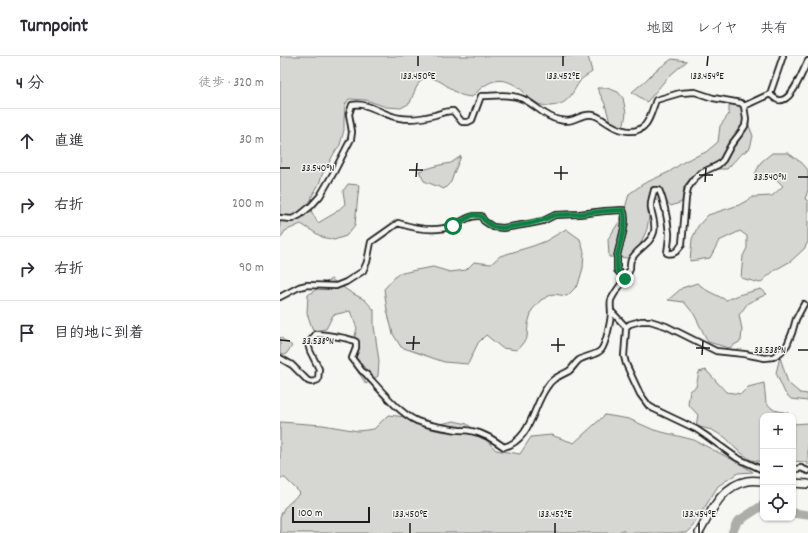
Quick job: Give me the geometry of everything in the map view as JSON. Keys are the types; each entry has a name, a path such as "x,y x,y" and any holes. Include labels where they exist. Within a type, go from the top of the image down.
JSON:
{"main road":[{"path":"699,533 716,503 726,491 735,484 749,480 760,481"},
{"path":"796,483 808,484"}],"street":[{"path":"744,106 770,94 783,56"},
{"path":"770,94 778,100 783,100 787,97 797,86 808,61"},
{"path":"280,218 292,219 300,215 320,196 351,139 352,132 349,114 352,105 358,104 369,106 400,118 419,118 447,111 453,112 462,122 468,122 472,120 481,96 514,96 559,120 571,120 585,115 593,115 612,126 630,132 645,126 656,100 680,92 695,92 713,98 741,103 744,106 746,119 745,126 731,145 723,160 718,165 701,173 695,178 688,188 682,244 677,252 671,254 667,253 669,234 664,209 659,190 654,190 651,202 654,232 651,238 631,260 630,270 616,291 610,305 611,311 605,342 601,351 579,360 570,370 549,383 543,392 524,433 510,446 504,447 485,435 471,430 460,430 428,424 417,421 407,415 391,402 352,358 356,348 356,342 352,340 326,334 316,334 313,337 308,344 319,369 318,380 312,382 292,365 280,358"},
{"path":"280,297 299,287 307,285 336,286 363,272 367,262 371,242 398,223 420,229 436,230 453,226 473,215 481,216 493,227 503,228 528,224 555,215 623,210 625,214 625,223 617,258 617,270 625,279"},
{"path":"626,327 630,324 641,321 650,321 666,326 716,351 765,358 774,357 787,345 796,319 804,304"},
{"path":"611,311 626,327 624,356 626,364 640,394 649,406 696,429 737,458 760,469"},
{"path":"796,469 800,468 808,471"}],"shaded area":[{"path":"280,56 588,56 592,72 581,80 568,99 561,104 554,106 545,106 536,103 517,86 503,81 491,82 472,97 458,94 439,81 426,76 418,85 410,103 401,108 386,107 366,100 349,99 345,105 344,130 340,145 322,175 312,196 310,209 318,223 335,213 345,204 343,191 348,184 359,185 355,225 346,236 334,240 322,237 301,224 285,231 280,239"},
{"path":"672,59 687,61 668,77 647,102 632,92 655,71"},
{"path":"597,88 607,88 618,92 623,98 626,113 624,125 618,129 610,122 605,104"},
{"path":"729,102 740,104 747,111 748,123 753,136 750,148 739,156 727,169 715,169 695,173 684,186 682,202 671,206 661,196 651,206 647,229 640,245 629,258 609,257 608,239 624,212 629,194 643,184 669,172 685,161 706,152 718,142 720,126 729,114"},
{"path":"772,153 788,153 802,163 808,170 808,190 805,199 808,201 808,242 804,249 791,261 775,270 760,283 741,278 743,256 747,248 747,236 740,231 719,241 710,258 690,261 692,239 698,226 708,215 739,205 753,197 772,196 783,186 776,179 755,174 761,162"},
{"path":"461,156 451,182 444,189 424,181 419,171 451,163"},
{"path":"566,229 580,239 584,252 583,268 578,285 567,296 553,294 541,300 532,310 528,324 527,338 517,350 502,348 486,335 478,343 468,364 444,362 401,347 393,334 384,289 398,274 433,267 450,272 466,270 474,262 491,264 500,256 546,241"},
{"path":"331,279 365,300 374,310 374,326 379,361 378,376 366,384 355,367 352,348 357,328 350,311 333,315 326,329 313,331 307,313 308,295"},
{"path":"697,283 708,291 726,300 761,289 767,294 748,303 739,315 742,329 741,341 729,348 708,342 694,314 684,302 668,300 682,288"},
{"path":"280,337 292,346 286,354 280,357"},
{"path":"780,357 788,383 800,393 808,394 808,401 791,399 785,393 776,373"},
{"path":"706,370 726,392 741,394 748,387 764,383 766,403 774,410 788,413 760,413 760,462 751,460 736,449 726,438 712,430 696,426 698,415 688,404 690,391 696,387 699,372"},
{"path":"388,415 406,417 423,424 436,425 454,421 467,424 496,450 520,454 531,437 551,435 574,443 605,415 629,419 654,430 694,440 753,472 738,473 718,486 693,526 686,533 625,533 623,530 616,533 280,533 280,517 284,508 300,493 285,478 280,478 280,422 323,425 358,431 374,429"},
{"path":"808,423 808,465 805,462 796,461 796,424"}],"waterway":[{"path":"732,533 737,522 760,507"},
{"path":"796,513 808,515"}],"route":[{"path":"453,226 473,215 481,216 493,227 503,228 528,224 555,215 623,210 625,214 625,223 617,258 617,270 625,279"}]}
